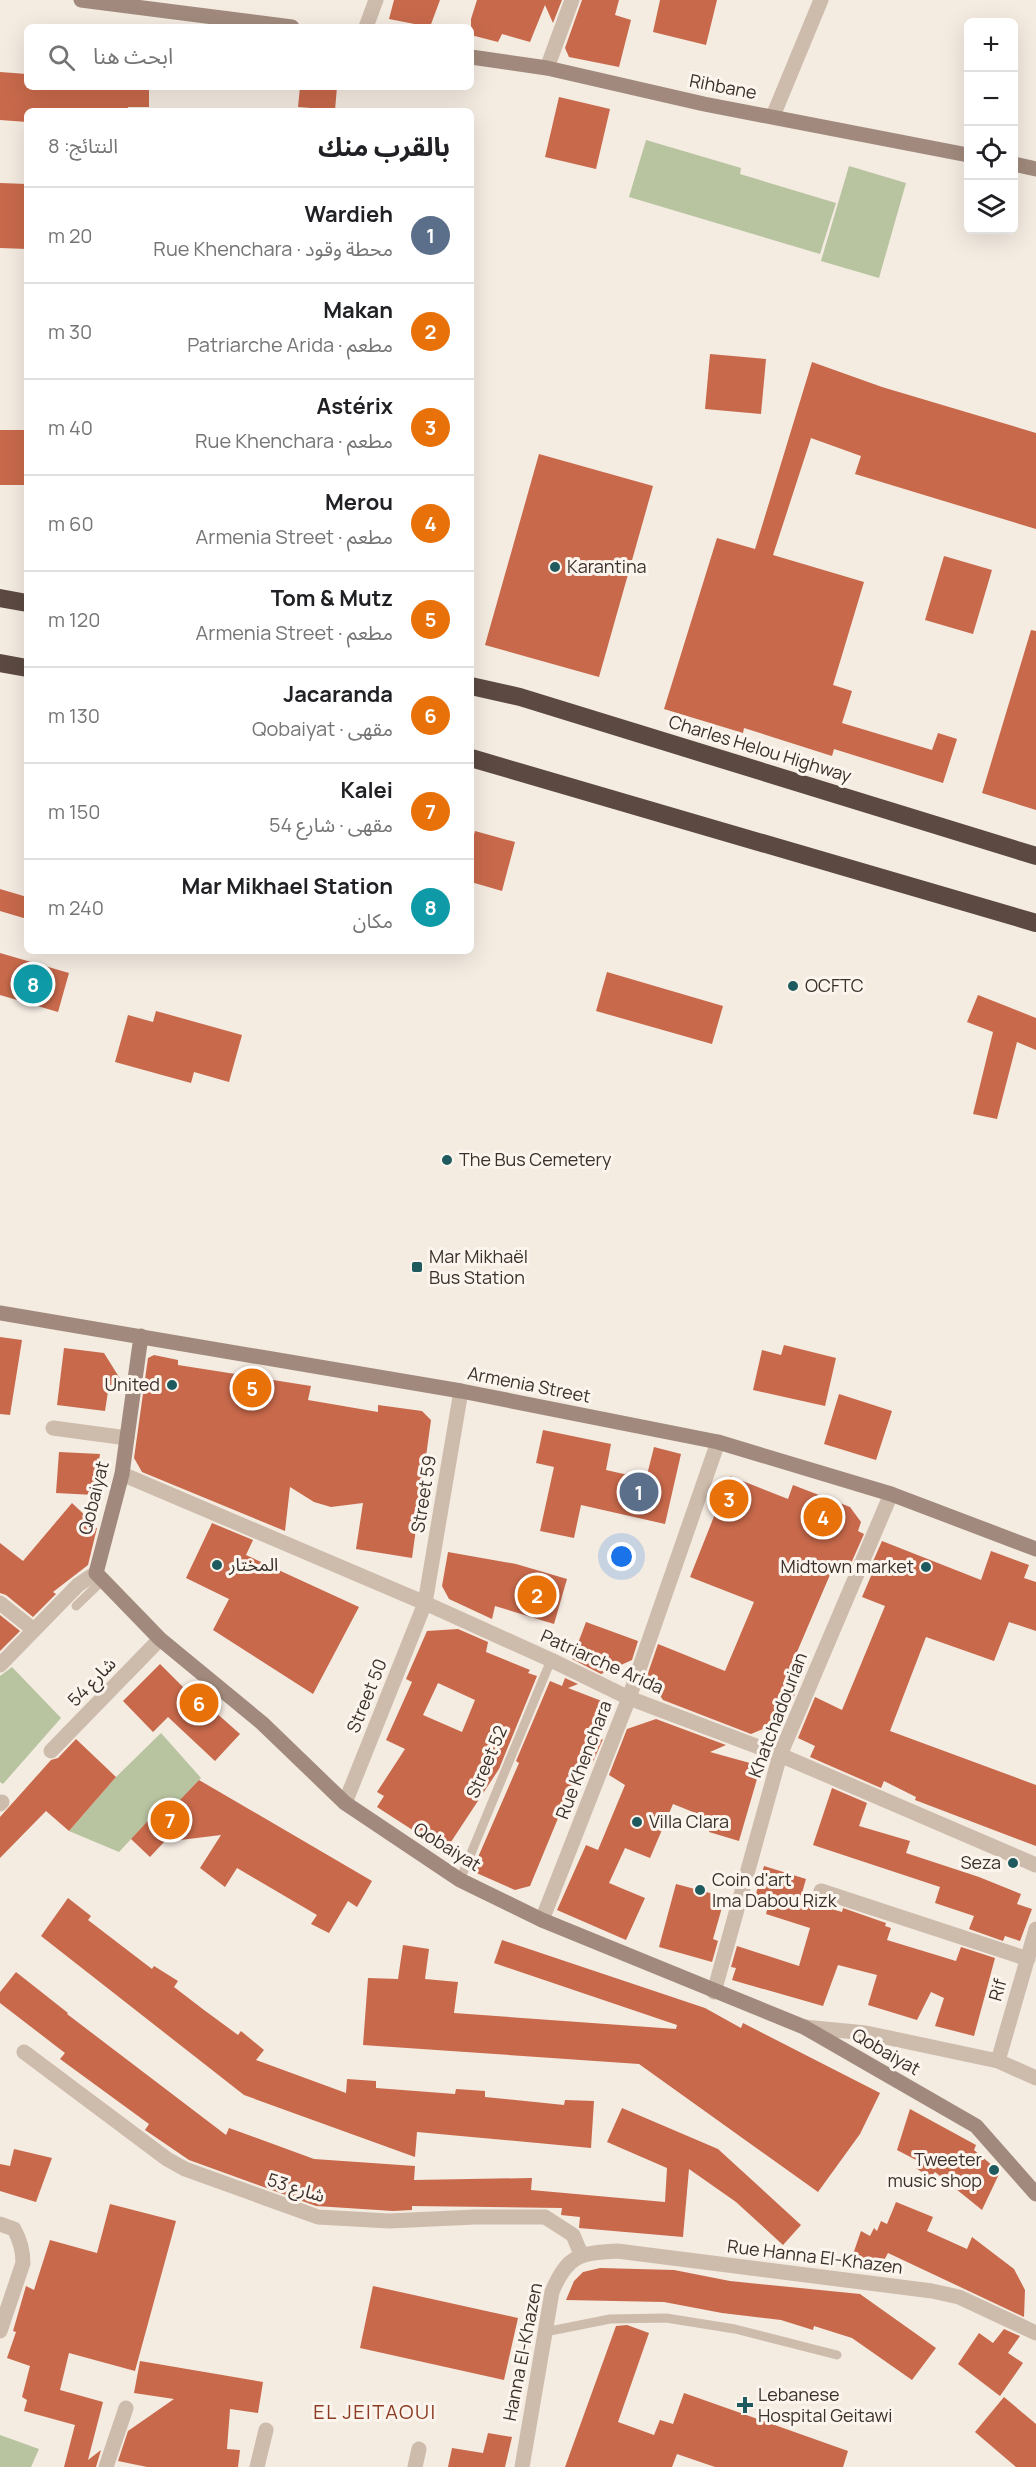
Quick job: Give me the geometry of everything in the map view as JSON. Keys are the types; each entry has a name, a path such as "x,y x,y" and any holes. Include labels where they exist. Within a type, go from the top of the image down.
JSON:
{"highway":[{"path":"0,598 24,602"},
{"path":"0,663 24,667"},
{"name":"Charles Helou Highway","path":"474,687 520,697 1036,856"},
{"path":"474,759 1036,923"}],"street":[{"path":"81,0 168,6 274,24"},
{"path":"367,24 376,0"},
{"path":"547,68 572,0"},
{"path":"773,116 821,0"},
{"name":"Rihbane","path":"474,57 547,68 704,104 964,154"},
{"path":"1018,165 1036,169"},
{"name":"Armenia Street","path":"0,1312 461,1391 718,1442 891,1494 1036,1549"},
{"name":"Qobaiyat","path":"141,1336 122,1474 99,1577 160,1639 262,1723 345,1803 460,1880 542,1920 804,2027 976,2126 1036,2194"},
{"name":"Street 59","path":"425,1604 461,1391"},
{"path":"52,1428 127,1438"},
{"name":"Rue Khenchara","path":"542,1920 628,1698 718,1442"},
{"name":"Patriarche Arida","path":"122,1474 425,1604 551,1660 628,1698 780,1755 1036,1865"},
{"name":"Khatchadourian","path":"714,1992 780,1755 891,1494"},
{"path":"0,1665 78,1585 99,1577"},
{"path":"0,1603 34,1630"},
{"name":"Street 50","path":"345,1803 425,1604"},
{"name":"شارع 54","path":"51,1751 160,1639"},
{"path":"821,1891 1028,1959"},
{"name":"Rif","path":"998,2061 1036,1929"},
{"path":"804,2027 866,2033 998,2061 1036,2078"},
{"name":"شارع 53","path":"24,2052 167,2159 185,2169 241,2191 318,2217 343,2220 545,2217 573,2235 581,2254"},
{"path":"0,2224 14,2229 22,2249 23,2263 0,2331"},
{"name":"Rue Hanna El-Khazen","path":"581,2254 618,2251 939,2292 959,2297 1036,2333"},
{"name":"Hanna El-Khazen","path":"522,2467 552,2292 565,2266 581,2254"},
{"path":"106,2467 126,2408"},
{"path":"257,2467 267,2430"},
{"path":"415,2467 419,2449"}],"lane":[{"path":"76,1606 99,1577"},
{"name":"Street 52","path":"460,1880 551,1660"},
{"path":"545,2332 610,2319 666,2318 735,2329 837,2355"}],"green space":[{"path":"646,140 741,168 740,174 836,203 820,254 629,197"},
{"path":"849,166 906,183 879,278 821,261"},
{"path":"12,1667 61,1718 3,1784 0,1782 0,1676"},
{"path":"161,1733 201,1778 177,1803 170,1797 119,1852 69,1831 116,1777"},
{"path":"0,2435 39,2449 31,2467 0,2467"}],"building":[{"path":"394,0 440,0 431,24 415,24 389,19"},
{"path":"477,0 562,0 553,23 545,5 530,42 502,34 498,42 474,36 474,24 471,24"},
{"path":"582,0 619,0 615,15 631,20 619,67 569,57 565,48"},
{"path":"660,0 717,0 706,45 653,32"},
{"path":"0,72 24,74 24,90 149,90 149,107 24,108 24,122 0,120"},
{"path":"300,90 337,90 335,108 298,107"},
{"path":"559,97 610,109 596,169 545,157"},
{"path":"0,183 24,184 24,249 0,248"},
{"path":"710,354 766,359 761,414 705,409"},
{"path":"812,362 882,387 1036,433 1036,529 855,474 861,456 811,438 773,555 864,582 833,685 852,691 842,723 932,750 938,733 957,739 943,783 834,749 832,756 744,728 743,733 664,709 717,538 755,549"},
{"path":"0,430 24,430 24,485 0,485"},
{"path":"539,454 653,486 599,677 485,645"},
{"path":"944,556 992,570 973,634 925,620"},
{"path":"1031,630 1036,631 1036,810 982,793"},
{"path":"475,831 515,842 502,891 474,883"},
{"path":"0,889 24,896 24,918 0,911"},
{"path":"0,953 69,973 58,1012 0,995"},
{"path":"607,972 723,1006 712,1044 596,1011"},
{"path":"978,995 1036,1018 1036,1050 1017,1042 997,1119 973,1114 993,1032 967,1022"},
{"path":"156,1011 242,1035 229,1082 194,1072 191,1083 115,1062 128,1015 153,1022"},
{"path":"0,1337 22,1340 10,1415 0,1414"},
{"path":"784,1345 836,1358 825,1406 753,1390 762,1350 781,1355"},
{"path":"64,1348 104,1353 124,1385 109,1385 105,1411 57,1405"},
{"path":"154,1355 178,1360 178,1365 311,1386 308,1400 378,1412 378,1405 422,1411 431,1420 412,1558 356,1549 363,1503 331,1507 314,1502 290,1487 285,1531 142,1472 134,1458 148,1358"},
{"path":"839,1394 892,1411 876,1460 824,1444"},
{"path":"543,1430 611,1444 606,1470 646,1479 654,1447 681,1454 665,1524 581,1505 574,1538 540,1531 554,1467 536,1463"},
{"path":"59,1452 100,1454 94,1495 56,1493"},
{"path":"730,1476 788,1499 793,1485 850,1507 861,1522 858,1531 864,1534 849,1568 835,1563 785,1680 795,1684 793,1687 797,1689 784,1720 751,1734 663,1700 647,1676 658,1644 725,1671 754,1602 690,1577"},
{"path":"72,1503 91,1521 90,1527 97,1528 88,1565 53,1592 56,1594 33,1617 6,1595 0,1593 0,1543 23,1561"},
{"path":"212,1523 253,1540 246,1555 359,1607 313,1694 213,1630 229,1599 186,1578"},
{"path":"882,1541 981,1580 991,1551 1029,1565 1024,1578 1036,1582 1036,1631 1009,1622 994,1661 926,1637 890,1731 1036,1785 1036,1846 915,1800 916,1797 884,1781 881,1788 810,1757 815,1746 798,1738 815,1697 842,1710 885,1606 862,1597 871,1576 867,1575"},
{"path":"448,1552 516,1564 567,1579 554,1624 495,1606 492,1619 449,1599 442,1586"},
{"path":"0,1615 20,1631 0,1651"},
{"path":"586,1622 638,1641 632,1660 601,1674 572,1659"},
{"path":"458,1629 488,1642 486,1652 530,1670 528,1673 537,1676 499,1769 445,1851 377,1807 384,1796 377,1792 405,1749 386,1740 412,1682 406,1679 427,1631","holes":["438,1683 475,1700 462,1732 423,1715"]},
{"path":"160,1664 201,1705 204,1702 240,1734 215,1761 168,1717 153,1732 123,1701"},
{"path":"565,1678 578,1684 568,1688 607,1703 592,1743 603,1739 592,1764 584,1759 530,1886 515,1890 472,1871 519,1763 516,1761 550,1681 562,1686"},
{"path":"656,1719 726,1745 710,1752 750,1763 757,1779 739,1841 709,1832 713,1820 673,1804 650,1858 625,1848 609,1883 645,1898 626,1940 557,1910 586,1845 598,1850 625,1785 609,1775 627,1729"},
{"path":"76,1739 116,1777 69,1831 46,1811 0,1858 0,1817 51,1760 58,1758"},
{"path":"199,1780 372,1881 357,1907 348,1901 329,1933 311,1924 317,1915 237,1868 225,1887 200,1868 221,1835 164,1842 150,1857 131,1839 170,1797 177,1803"},
{"path":"832,1788 867,1803 859,1826 910,1841 906,1853 979,1877 1021,1894 1017,1904 1032,1909 1020,1941 1005,1936 1003,1941 969,1929 974,1916 935,1903 940,1887 813,1845"},
{"path":"764,1866 806,1879 800,1900 842,1912 843,1908 886,1923 885,1926 891,1928 887,1940 956,1961 961,1947 995,1958 974,2036 935,2026 944,1998 931,1992 917,2020 868,2005 877,1975 838,1965 823,2006 732,1980 736,1968 731,1967 737,1946 799,1966 810,1928 766,1914 769,1902 755,1897"},
{"path":"676,1884 725,1897 713,1939 718,1941 712,1962 659,1947"},
{"path":"68,1898 91,1916 88,1920 152,1969 154,1966 178,1981 174,1987 238,2035 241,2031 264,2050 256,2060 346,2093 347,2079 376,2081 376,2088 455,2094 456,2089 485,2091 485,2097 564,2105 565,2100 594,2101 591,2148 417,2132 415,2157 244,2095 41,1936"},
{"path":"502,1940 705,2008 741,2028 743,2023 880,2093 860,2134 818,2192 639,2064 363,2045 368,1978 398,1979 403,1945 429,1949 425,1979 458,1982 454,2013 676,2029 677,2025 494,1963"},
{"path":"16,1972 67,2014 226,2135 229,2128 314,2159 415,2166 414,2180 532,2178 531,2190 665,2202 667,2168 607,2142 622,2108 718,2149 801,2225 783,2245 736,2202 689,2169 683,2237 579,2228 580,2217 561,2215 562,2208 412,2206 412,2210 393,2211 316,2206 189,2160 145,2130 149,2124 60,2059 65,2053 0,2003 0,1992"},
{"path":"910,2109 976,2145 974,2150 1000,2172 982,2210 935,2172 930,2178 916,2168 920,2162 897,2150"},
{"path":"14,2149 52,2158 36,2202 0,2191 0,2164 10,2166"},
{"path":"896,2202 933,2217 927,2231 967,2249 972,2237 1014,2269 1025,2290 1024,2317 888,2253 878,2271 849,2266 861,2231 870,2236 874,2228 877,2231 881,2221 887,2224"},
{"path":"110,2204 176,2221 135,2371 69,2353 60,2390 103,2402 88,2460 101,2450 96,2467 64,2467 75,2425 24,2411 27,2400 22,2397 30,2366 7,2358 16,2332 13,2331 26,2286 34,2290 50,2240 97,2253"},
{"path":"600,2268 674,2270 730,2281 860,2294 936,2348 912,2380 852,2338 814,2326 813,2330 781,2320 722,2313 664,2302 566,2300 574,2281 583,2272"},
{"path":"373,2286 518,2318 504,2380 360,2348"},
{"path":"627,2325 649,2333 618,2422 654,2435 660,2420 673,2424 684,2393 848,2451 843,2467 715,2467 677,2454 672,2467 565,2467 616,2326"},
{"path":"1004,2329 1020,2336 1008,2353 1023,2363 1000,2396 958,2364 979,2333 993,2343"},
{"path":"140,2361 263,2382 258,2413 230,2409 227,2449 240,2450 238,2467 147,2467 118,2461 128,2431 174,2399 134,2393"},
{"path":"1004,2397 1036,2424 1036,2467 1016,2467 975,2432"},
{"path":"488,2433 512,2437 505,2467 448,2467 452,2448 483,2453"}],"place":[{"name":"Karantina","path":"555,567"},
{"name":"Mar Mikhael Station","path":"33,984"},
{"name":"OCFTC","path":"793,986"},
{"name":"The Bus Cemetery","path":"447,1160"},
{"name":"Mar Mikhaël Bus Station","path":"417,1267"},
{"name":"United","path":"172,1385"},
{"name":"Tom & Mutz","path":"252,1388"},
{"name":"Wardieh","path":"639,1492"},
{"name":"Astérix","path":"729,1499"},
{"name":"Merou","path":"823,1517"},
{"name":"المختار","path":"217,1565"},
{"name":"Midtown market","path":"926,1567"},
{"name":"Makan","path":"537,1595"},
{"name":"Jacaranda","path":"199,1703"},
{"name":"Kalei","path":"170,1820"},
{"name":"Villa Clara","path":"637,1822"},
{"name":"Seza","path":"1013,1863"},
{"name":"Coin d'art Ima Dabou Rizk","path":"700,1890"},
{"name":"Tweeter music shop","path":"994,2170"},
{"name":"Lebanese Hospital Geitawi","path":"745,2405"}],"district":[{"name":"EL JEITAOUI","path":"375,2412"}]}
